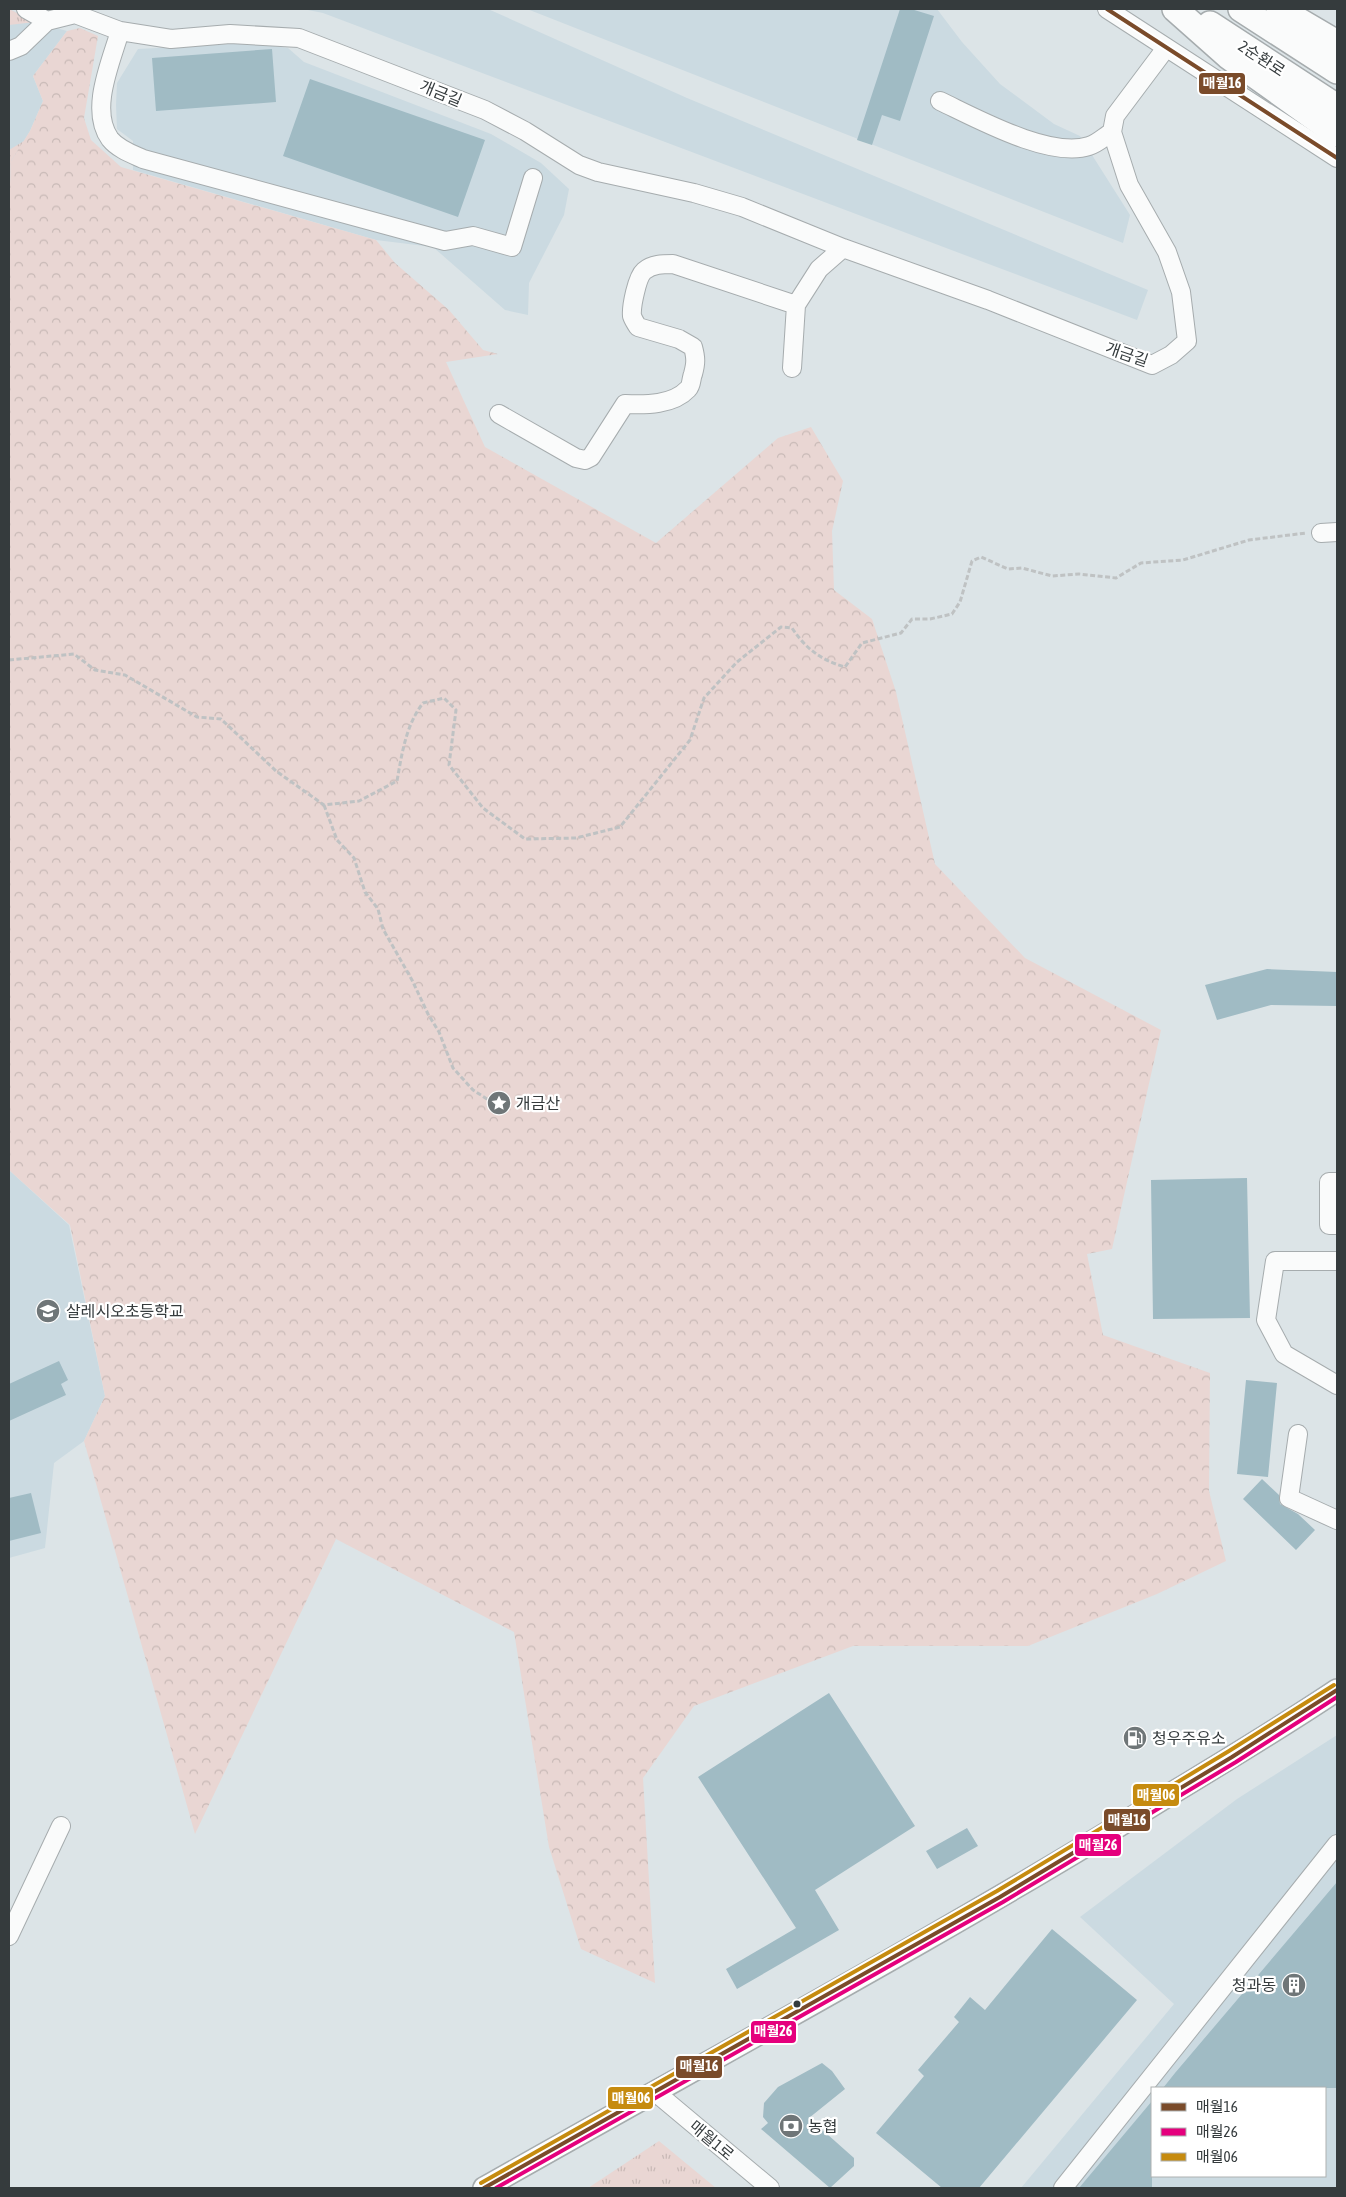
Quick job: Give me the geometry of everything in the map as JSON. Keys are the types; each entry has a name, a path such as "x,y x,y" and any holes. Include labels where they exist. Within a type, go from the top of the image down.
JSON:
{"highway":[{"path":"1175,9 1228,56 1337,134"},
{"name":"2순환로","path":"1187,9 1337,107"},
{"name":"2순환로","path":"1242,9 1337,71"},
{"path":"1279,9 1337,43"}],"main road":[{"path":"484,2188 654,2092 800,2013 1047,1871 1337,1690"}],"street":[{"path":"9,51 21,46 47,20 26,9"},
{"path":"1107,9 1337,158"},
{"name":"개금길","path":"47,20 75,14 120,31 171,39 230,34 299,38 485,110 525,131 579,165 598,172 694,193 742,207 843,248 988,300 1152,365 1171,355 1186,341 1181,292 1167,252 1130,185 1112,132"},
{"path":"120,31 102,93 100,109 105,128 111,139 124,150 143,159 445,241 473,236 512,247 533,178"},
{"path":"940,101 1020,137 1065,149 1090,146 1112,132 1115,116 1166,48"},
{"path":"792,368 796,305 819,269 843,248"},
{"path":"499,414 576,458 585,460 590,457 625,404 647,405 663,402 676,397 690,388 697,361 693,347 679,339 638,326 632,317 636,287 642,273 650,267 660,264 673,264 796,305"},
{"path":"1337,1182 1329,1182 1329,1225 1337,1225"},
{"path":"1337,1261 1275,1261 1266,1320 1284,1354 1337,1385"},
{"path":"1298,1434 1289,1498 1337,1520"},
{"path":"9,1936 61,1826"},
{"path":"1063,2188 1337,1844"},
{"name":"매월1로","path":"654,2092 770,2188"}],"path":[{"path":"324,805 359,800 397,781 403,748 414,715 424,702 444,698 456,710 449,765 483,808 525,839 576,838 620,827 690,740 704,698 737,662 781,627 792,628 802,644 828,662 845,667 862,643 901,633 912,618 930,619 952,614 960,602 972,561 981,557 1008,569 1022,568 1052,576 1079,574 1116,578 1141,563 1183,560 1249,540 1277,536 1329,533"},
{"path":"9,660 74,654 95,670 125,675 196,717 221,719 276,771 324,805 337,840 354,858 365,892 378,909 383,929 439,1032 453,1068 473,1090 498,1106"}],"shaded area":[{"path":"9,9 35,22 67,31 33,76 43,101 30,131 12,161 9,207"},
{"path":"303,9 488,9 687,98 1148,290 1137,320 323,13"},
{"path":"527,9 937,9 962,42 1000,84 1054,124 1080,136 1130,215 1123,243"},
{"path":"249,43 288,48 304,62 491,134 541,163 569,189 564,215 529,283 528,315 505,310 433,247 376,240 133,170 133,141 117,129 116,105 117,83 138,49"},
{"name":"살레시오초등학교","path":"9,1170 69,1225 105,1396 84,1441 54,1463 45,1548 9,1558"},
{"path":"1337,1735 1337,2188 1021,2188 1174,2004 1080,1917 1237,1799"}],"green space":[{"path":"9,9 35,22 9,25"},
{"path":"80,28 98,36 84,118 91,140 121,167 376,240 395,263 449,310 483,350 498,354 446,362 485,447 656,543 778,438 811,427 843,481 832,531 834,590 872,619 896,692 935,864 1025,958 1161,1030 1112,1249 1087,1254 1103,1335 1210,1373 1209,1491 1226,1561 1157,1594 1028,1646 853,1646 694,1706 643,1778 655,1983 581,1949 549,1847 514,1632 336,1539 195,1834 84,1441 105,1396 70,1225 9,1170 9,207 11,161 30,131 43,101 33,76 67,31"},
{"path":"24,141 11,161 9,207 9,150"},
{"path":"659,2141 716,2188 588,2188"}],"building":[{"path":"900,9 911,9 934,16 900,121 882,115 872,145 857,140"},
{"path":"272,49 276,102 156,111 152,58"},
{"path":"310,79 485,140 458,217 283,156"},
{"path":"1267,969 1337,972 1337,1006 1271,1005 1217,1020 1205,985"},
{"path":"1247,1178 1250,1318 1153,1319 1151,1180"},
{"name":"살레시오초등학교","path":"59,1361 68,1380 61,1384 66,1395 9,1421 9,1384"},
{"path":"1246,1380 1277,1383 1268,1477 1237,1474"},
{"path":"1262,1479 1279,1495 1280,1504 1298,1514 1315,1530 1296,1550 1243,1499"},
{"path":"31,1493 41,1533 9,1541 9,1498"},
{"path":"829,1693 915,1826 815,1890 839,1930 737,1989 726,1969 796,1928 698,1777"},
{"path":"967,1828 978,1846 937,1869 926,1851"},
{"name":"청과동","path":"1337,1882 1337,2088 1164,2087"},
{"path":"1052,1929 1137,2000 979,2188 942,2188 876,2133 924,2076 918,2070 959,2022 954,2017 970,1997 985,2010"},
{"name":"농협","path":"822,2063 832,2071 845,2089 809,2118 854,2158 854,2166 830,2188 761,2129 768,2123 763,2117 764,2103 778,2087"},
{"path":"1151,2102 1152,2188 1079,2188"}],"transit line":[{"name":"매월16","path":"1107,9 1337,158"},
{"name":"매월06","path":"481,2183 997,1891 1229,1751 1334,1685"},
{"name":"매월16","path":"484,2188 1000,1897 1232,1757 1337,1690"},
{"name":"매월26","path":"496,2188 1003,1902 1236,1762 1337,1697"}],"place":[{"name":"개금산","path":"499,1103"},
{"name":"살레시오초등학교","path":"48,1311"},
{"name":"청우주유소","path":"1135,1738"},
{"name":"청과동","path":"1294,1985"},
{"name":"농협","path":"791,2126"}]}
